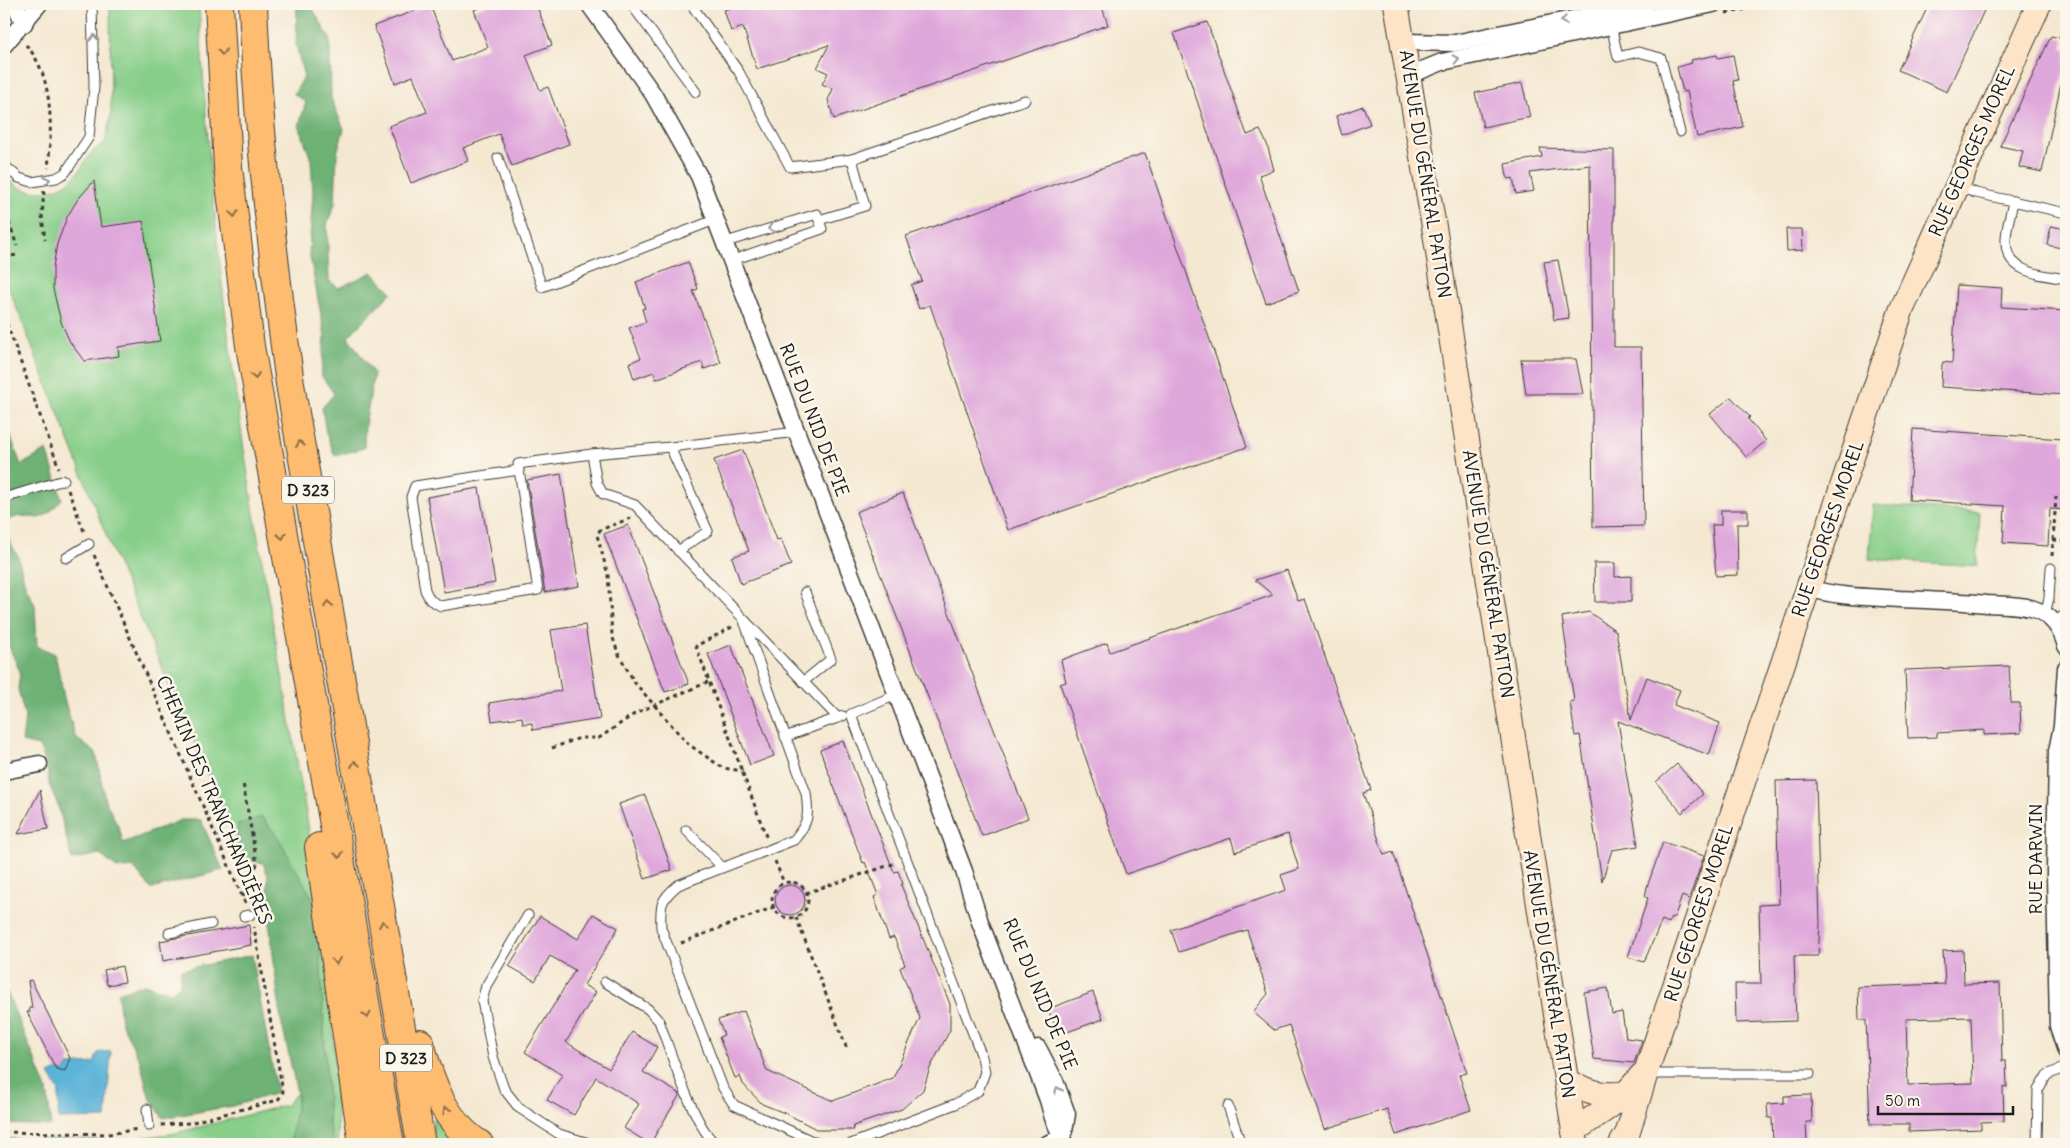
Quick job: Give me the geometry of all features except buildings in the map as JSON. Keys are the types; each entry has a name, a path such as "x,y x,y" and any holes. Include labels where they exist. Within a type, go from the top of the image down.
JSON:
{"highway":[{"name":"D 323","path":"219,4 229,177 250,346 287,566 390,1144"},
{"name":"D 323","path":"253,4 264,169 276,284 290,384 421,1144"},
{"path":"287,566 286,618 363,1144"},
{"path":"391,972 416,1023 429,1078 450,1117 470,1138 479,1144"},
{"path":"345,1023 347,1144"}],"street":[{"path":"15,4 24,24"},
{"path":"4,45 24,24 39,4"},
{"name":"RUE DU NID DE PIE","path":"589,4 670,122 699,176 733,260 896,696 964,871 986,919 1035,1040 1061,1095 1067,1114 1067,1142"},
{"name":"AVENUE DU GÉNÉRAL PATTON","path":"1396,4 1410,75 1575,1141"},
{"path":"1404,42 1455,43 1646,4"},
{"path":"1410,75 1442,62 1609,13 1713,4"},
{"name":"RUE GEORGES MOREL","path":"1625,1138 1901,311 2039,4"},
{"path":"1808,588 1821,593 1860,597 1946,600 2029,608 2055,617 2066,646"},
{"name":"RUE DARWIN","path":"2066,668 2065,712 2057,751 2055,892 2058,1027 2066,1051"},
{"path":"4,771 39,764"},
{"name":"RUE GEORGES MOREL","path":"1575,1141 1628,1093 1647,1070"},
{"path":"1566,1082 1602,1095 1628,1093"},
{"path":"1608,1110 1621,1116 1625,1138"},
{"path":"1047,1144 1067,1142"}],"lane":[{"path":"4,165 19,178 32,182 46,181 65,173 89,137 94,87 92,4"},
{"path":"631,4 696,92"},
{"path":"691,4 739,72 790,167 852,159 1025,100"},
{"path":"1609,13 1618,56 1638,52 1661,58 1680,132"},
{"path":"498,158 542,287 716,219"},
{"path":"726,242 819,221 865,206 852,159"},
{"path":"1956,186 1976,193 2066,213"},
{"path":"2013,201 2005,242 2013,262 2027,272 2066,280"},
{"path":"733,260 819,221"},
{"path":"519,470 415,486 410,497 425,590 430,600 441,606 538,590 519,470 518,464 592,454 670,448 797,432"},
{"path":"670,448 708,531 678,551"},
{"path":"592,454 597,483 603,494 635,505 838,718"},
{"path":"4,498 64,480"},
{"path":"66,558 89,544"},
{"path":"2051,568 2049,598 2055,617"},
{"path":"804,682 831,658 805,592"},
{"path":"744,621 806,793 809,813 803,829 794,840 678,885 665,895 660,908 660,915 662,928 723,1088 734,1105 818,1144"},
{"path":"785,736 851,714 896,696"},
{"path":"851,714 982,1057 984,1072 978,1091 955,1104 851,1144"},
{"path":"686,830 722,867"},
{"path":"528,915 486,986 482,1001 492,1057 504,1089 519,1108 559,1134 592,1144"},
{"path":"169,933 211,924"},
{"path":"605,982 648,1010 659,1021 700,1126 712,1141 717,1144"},
{"path":"2037,1144 2038,1090 2047,1075 2066,1067"},
{"path":"1647,1070 1810,1074"},
{"path":"1228,1106 1241,1144"},
{"path":"146,1109 148,1126"}],"path":[{"path":"23,42 38,61 44,82 52,143 42,200 45,240"},
{"path":"4,207 17,246"},
{"path":"4,257 17,255"},
{"name":"CHEMIN DES TRANCHANDIÈRES","path":"4,316 89,544 243,897 247,916 254,924 283,1092 278,1100 189,1123 148,1126 110,1134 4,1132"},
{"path":"2051,568 2056,497"},
{"path":"637,516 600,530 597,535 608,575 610,621 618,653 635,683 688,744 723,768 743,771"},
{"path":"2053,540 2066,541"},
{"path":"744,621 696,646 784,883"},
{"path":"552,748 580,738 598,738 636,713 708,682"},
{"path":"243,783 257,864 243,897"},
{"path":"806,893 906,859"},
{"path":"791,881 805,888 806,893 809,901 803,915 790,920 776,912 770,900 776,886 791,881"},
{"path":"669,947 774,907"},
{"path":"796,918 847,1049"}],"green space":[{"path":"110,4 199,4 211,179 230,353 256,525 326,943 333,1029 338,1144 334,1144 329,1125 319,934 238,824 237,844 114,555 4,276 4,175 18,186 29,191 57,188 69,181 78,172 90,154 105,143 111,113"},
{"path":"297,4 315,4 313,9 330,39 331,98 344,129 337,153 335,204 327,224 329,281 339,288 372,272 392,292 348,337 374,374 365,425 364,448 335,456 326,433 322,408 334,394 321,375 325,336 309,252 313,192 311,160 299,125 306,102 294,94 304,77 296,45"},
{"path":"4,418 21,465 47,450 62,499 48,514 39,518 20,516 4,521"},
{"path":"1873,505 1980,512 1977,566 1869,559"},
{"path":"4,532 18,556 25,585 35,605 37,646 55,654 65,702 76,738 96,753 105,800 120,830 123,843 181,820 201,820 223,870 151,889 133,867 118,869 99,854 72,860 58,805 49,784 47,766 39,746 22,742 25,717 18,689 20,672 8,644 5,624"},
{"path":"262,817 277,836 314,901 319,934 329,1125 334,1144 290,1144 298,1097 281,1020 267,905 268,876 263,863 242,856 237,847 238,824"},
{"path":"252,955 277,1093 233,1106 163,1118 149,1096 140,1061 121,1022 118,993 144,984 170,993 180,985 181,970"},
{"path":"4,985 47,1089 51,1126 4,1124"},
{"path":"297,1093 296,1117 290,1144 4,1144 4,1138 125,1140 176,1133 286,1105"},
{"path":"441,1119 458,1144 434,1144 432,1120"}],"water":[{"path":"111,1051 106,1118 58,1119 59,1091 49,1074 58,1070 64,1072 69,1065 94,1063 98,1053"}]}
